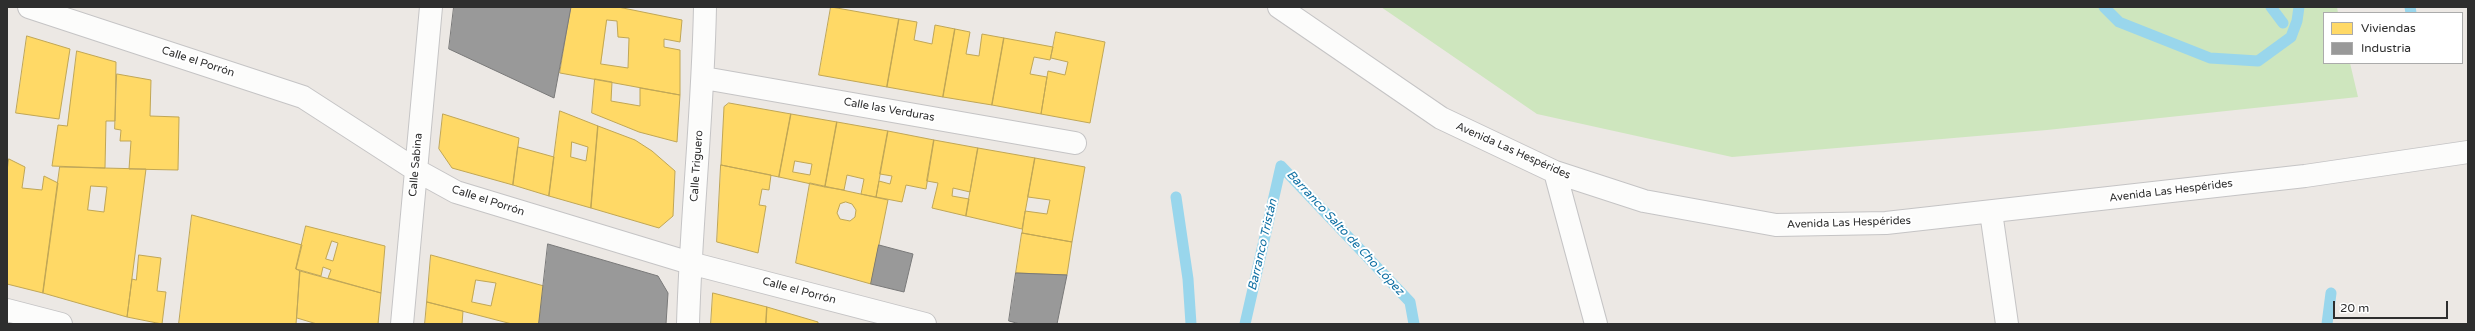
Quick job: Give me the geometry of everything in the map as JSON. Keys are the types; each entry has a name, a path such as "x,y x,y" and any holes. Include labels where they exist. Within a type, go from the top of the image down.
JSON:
{"street":[{"name":"Calle Sabina","path":"402,324 431,7"},
{"name":"Calle Triguero","path":"688,324 690,263 704,78 705,7"},
{"name":"Avenida Las Hespérides","path":"1279,7 1442,118 1554,172 1644,201 1776,225 1886,223 1991,212 2305,176 2468,152"},
{"name":"Calle el Porrón","path":"35,8 303,97 416,170 456,192 690,263 925,324"},
{"name":"Calle las Verduras","path":"704,78 1075,142"},
{"path":"1554,172 1596,324"},
{"path":"1991,212 2007,324"},
{"path":"7,310 61,324"}],"green space":[{"path":"1381,7 2337,7 2338,12 2323,12 2323,64 2350,64 2358,97 2047,130 1732,157 1537,114"}],"building: Viviendas":[{"path":"571,7 618,7 682,20 680,42 664,39 664,47 680,50 680,95 560,73","holes":["607,20 617,21 618,37 629,38 628,68 601,64"]},
{"path":"831,7 899,19 887,87 819,75"},
{"path":"899,19 917,22 914,40 932,44 935,25 955,29 943,97 887,87"},
{"path":"955,29 970,32 966,54 979,56 982,34 1004,38 992,105 943,97"},
{"path":"1056,32 1105,42 1090,123 1041,114 1048,71 1065,75 1068,62 1051,58"},
{"path":"27,36 70,49 59,119 16,113"},
{"path":"1004,38 1053,47 1050,60 1034,57 1030,74 1047,77 1041,114 992,105"},
{"path":"77,51 116,62 115,121 106,121 105,168 52,166 58,125 67,126"},
{"path":"117,74 151,80 150,116 179,117 178,170 129,169 131,141 120,141 121,130 115,129"},
{"path":"595,79 612,82 611,101 640,106 640,88 680,95 677,142 639,132 592,113"},
{"path":"729,103 791,114 779,177 721,165 724,107"},
{"path":"560,111 598,126 591,208 549,196","holes":["572,142 588,147 586,161 571,157"]},
{"path":"443,114 519,138 513,185 452,168 439,149"},
{"path":"791,114 837,122 825,187 779,177","holes":["795,161 812,164 810,175 793,172"]},
{"path":"837,122 888,131 876,197 861,194 864,179 847,175 844,190 825,187"},
{"path":"598,126 635,140 652,151 675,171 673,216 659,228 591,208"},
{"path":"888,131 934,140 926,189 906,185 902,202 876,197 879,181 890,184 892,176 880,174"},
{"path":"934,140 978,148 970,192 953,188 952,196 969,199 966,216 932,208 938,183 927,181"},
{"path":"518,147 554,157 549,196 513,185"},
{"path":"978,148 1035,158 1022,229 966,216"},
{"path":"1035,158 1085,167 1072,242 1022,233 1025,211 1047,214 1050,200 1028,197"},
{"path":"9,159 25,167 22,188 42,190 44,176 58,183 43,293 7,284 7,171"},
{"path":"721,165 771,175 769,190 762,189 759,205 766,206 758,253 717,242"},
{"path":"60,167 146,169 127,317 43,293","holes":["91,186 107,187 104,212 88,210"]},
{"path":"810,183 888,200 871,284 796,263","holes":["846,202 852,204 856,210 855,217 850,221 840,219 837,213 840,204"]},
{"path":"192,215 302,245 296,269 300,271 296,324 179,324"},
{"path":"306,226 385,246 381,293 328,278 331,270 323,267 321,276 296,269","holes":["332,241 338,243 333,261 326,259"]},
{"path":"1022,233 1072,242 1067,275 1016,273"},
{"path":"139,255 161,258 157,291 166,292 162,324 127,317 132,279 136,280"},
{"path":"431,255 544,286 539,324 512,324 427,302","holes":["476,280 496,283 491,306 472,302"]},
{"path":"300,271 381,293 378,324 317,324 297,318"},
{"path":"713,293 767,307 766,324 711,324"},
{"path":"427,302 463,311 462,324 425,324"},
{"path":"767,307 818,322 818,324 766,324"}],"building: Industria":[{"path":"454,7 571,7 554,98 449,49"},
{"path":"548,244 658,276 668,293 666,324 539,324"},
{"path":"879,245 913,254 904,292 871,284"},
{"path":"1016,273 1067,275 1057,324 1020,324 1009,321"}],"waterway":[{"path":"2104,7 2119,22 2210,58 2258,61 2291,37 2297,21 2299,7"},
{"path":"2271,7 2283,23"},
{"path":"2410,7 2411,12"},
{"name":"Barranco Salto de Cho López","path":"1281,166 1410,302 1414,324"},
{"name":"Barranco Tristán","path":"1245,324 1281,166"},
{"path":"1176,197 1188,279 1191,324"},
{"path":"2327,324 2331,293"}]}
